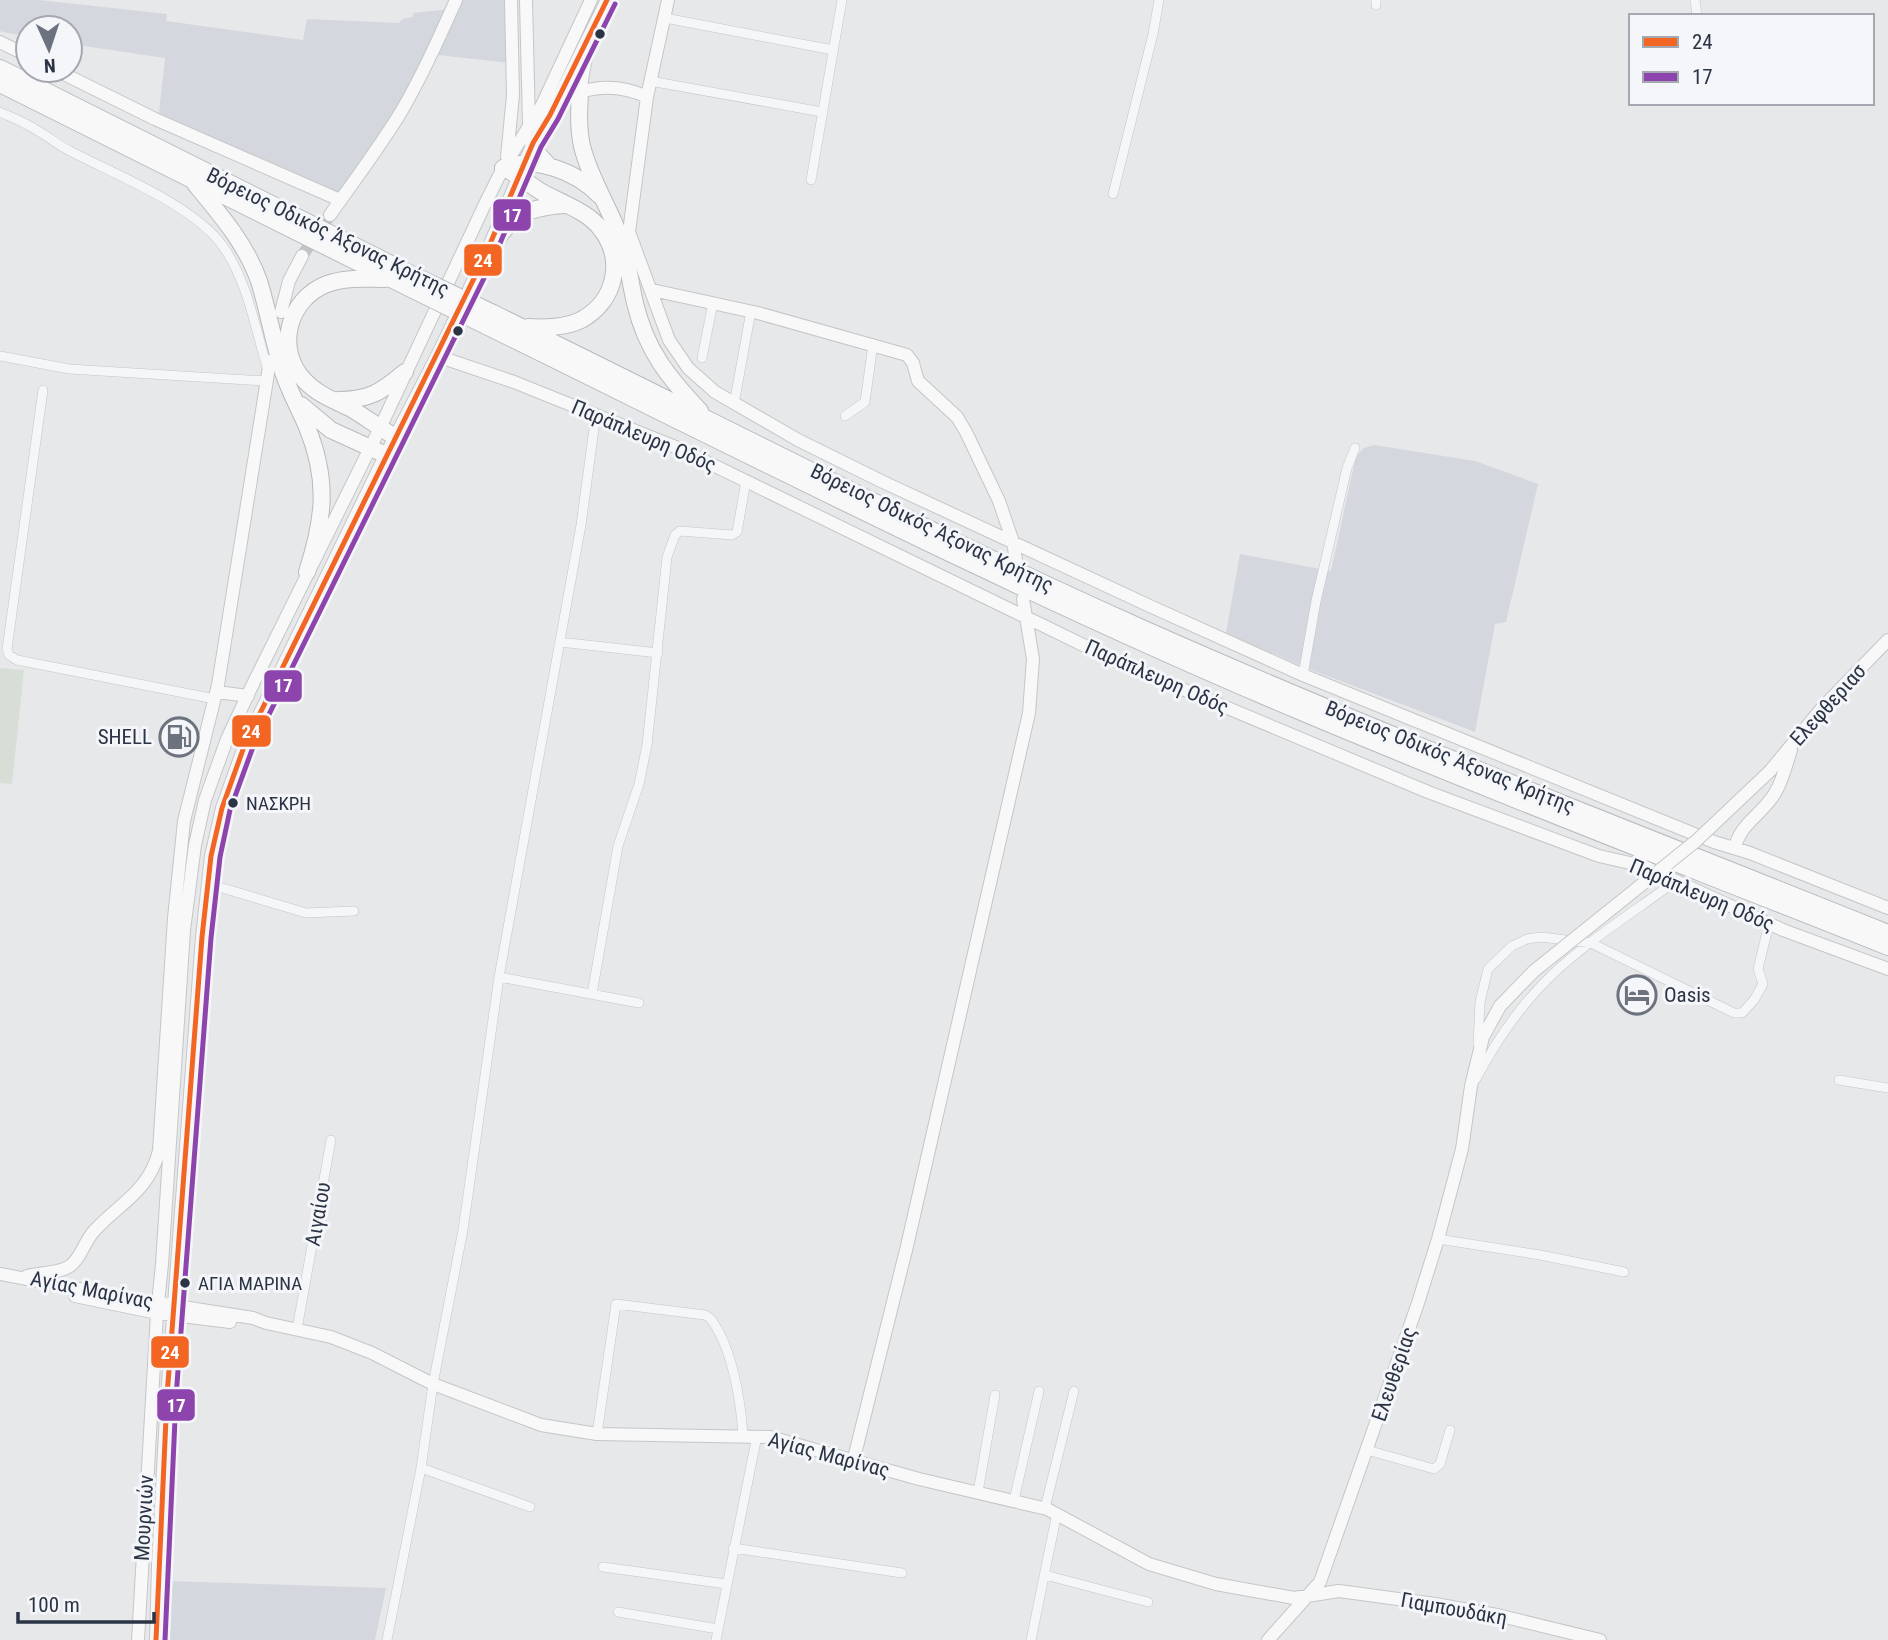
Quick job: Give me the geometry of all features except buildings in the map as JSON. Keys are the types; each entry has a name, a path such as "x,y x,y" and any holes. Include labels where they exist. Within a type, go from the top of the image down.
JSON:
{"highway":[{"name":"Βόρειος Οδικός Άξονας Κρήτης","path":"0,68 414,283 934,547 1294,709 1888,947"},
{"name":"Βόρειος Οδικός Άξονας Κρήτης","path":"0,84 393,280 414,283"},
{"path":"580,92 579,129 582,146 622,244 644,334 655,357 672,381 709,421"},
{"path":"531,135 543,160 550,167 585,183 604,200"},
{"path":"515,169 550,167"},
{"path":"515,169 565,205 599,225 609,241 614,264 612,285 603,303 579,321 560,326 522,327"},
{"path":"191,180 233,232 252,266 282,371 318,457 323,491 320,523 307,572"},
{"path":"484,258 516,216 538,208 565,205"},
{"path":"393,280 341,279 315,290 296,308 288,337 292,362 304,381 395,437"},
{"name":"Βόρειος Οδικός Άξονας Κρήτης","path":"489,319 522,327 941,535 1250,675 1888,933"},
{"path":"332,400 364,399 405,372"},
{"path":"292,392 305,409 331,430 386,455"}],"street":[{"path":"330,215 401,113 429,62 456,0"},
{"path":"511,0 513,95 508,153 515,169"},
{"path":"526,0 531,135"},
{"name":"Μουρνιών","path":"138,1640 157,1308 184,930 195,845 205,800 227,739 307,572 380,428 405,372 515,169 591,0"},
{"name":"Μουρνιών","path":"156,1640 161,1495 171,1342 207,886 222,808 245,744 484,258 515,169 531,135 590,37 607,0"},
{"path":"668,0 647,97 641,155 629,223 631,240 652,290 661,321 677,355 698,378 734,404 881,481 1303,675 1714,842 1888,908"},
{"path":"811,180 842,0"},
{"path":"1112,194 1153,34 1159,0"},
{"path":"665,18 833,50"},
{"path":"590,37 580,92 620,88 634,90 647,97"},
{"path":"650,81 822,112"},
{"path":"84,84 340,200"},
{"path":"0,113 31,126 61,146 133,182 201,223 223,246 241,282 268,371 216,695 184,821 156,1163 144,1185 94,1231 72,1264 65,1269 24,1277"},
{"path":"281,312 289,281 302,256"},
{"path":"652,290 751,311 873,344 911,358 915,374 922,386 957,417 999,501 1013,542 1016,560"},
{"path":"702,358 713,303"},
{"path":"734,404 751,311"},
{"path":"845,416 865,402 873,344"},
{"path":"0,356 80,370 268,371"},
{"name":"Παράπλευρη Οδός","path":"437,356 596,414 678,448 1118,662 1428,792 1599,856 1643,866 1769,924 1888,969"},
{"path":"43,390 7,649 9,655 17,660 216,695 248,695"},
{"path":"387,1640 463,1230 499,977 581,525 596,414"},
{"path":"1303,675 1316,601 1354,447"},
{"path":"593,994 618,846 644,764 651,723 667,557 675,535 680,531 732,535 737,531 746,481"},
{"path":"853,1462 908,1246 1029,713 1033,659 1023,599"},
{"name":"Ελεφθεριασ","path":"1534,971 1696,841 1770,771 1822,708 1888,640"},
{"path":"560,642 658,653"},
{"path":"1735,848 1741,829 1776,793 1793,745"},
{"path":"1471,1088 1515,1015 1543,984 1591,943 1677,880"},
{"path":"207,886 219,887 306,913 354,911"},
{"path":"1478,1055 1480,1002 1484,981 1495,961 1512,946 1534,938 1555,937 1591,943 1734,1013 1742,1013 1763,984 1758,969 1769,924"},
{"name":"Ελευθερίας","path":"1268,1640 1320,1582 1438,1239 1462,1149 1478,1055 1491,1020 1500,1006 1534,971"},
{"path":"499,977 639,1003"},
{"path":"1839,1080 1888,1088"},
{"name":"Αιγαίου","path":"297,1329 331,1140"},
{"path":"1438,1239 1624,1272"},
{"name":"Αγίας Μαρίνας","path":"0,1276 24,1277 132,1304"},
{"name":"Αγίας Μαρίνας","path":"0,1276 132,1304 253,1318 331,1337 372,1353 433,1384 524,1420 597,1434 750,1436 784,1441 853,1462 1051,1511 1132,1556 1165,1570 1216,1584 1282,1596 1307,1597"},
{"path":"171,1342 182,1327 203,1314 186,1300 177,1276"},
{"path":"155,1340 148,1321 132,1304 150,1293 160,1278"},
{"path":"597,1434 616,1304 705,1315 710,1318 728,1356 750,1436 716,1640"},
{"path":"1014,1500 1038,1391"},
{"path":"1031,1640 1045,1575 1051,1511 1074,1391"},
{"path":"978,1492 995,1395"},
{"path":"1367,1450 1434,1469 1440,1464 1450,1430"},
{"path":"421,1468 530,1507"},
{"path":"733,1548 902,1573"},
{"path":"603,1567 726,1584"},
{"path":"1045,1575 1148,1602"},
{"name":"Γιαμπουδάκη","path":"1307,1597 1339,1591 1435,1604 1497,1615 1600,1640"},
{"path":"618,1612 718,1629"}],"shaded area":[{"path":"0,0 39,0 167,14 166,21 303,40 307,19 399,23 402,19 413,17 413,13 459,8 463,0 508,0 510,63 429,54 389,125 339,193 159,113 165,58 84,46 84,14 14,14 14,34 0,31"},
{"path":"1374,445 1475,461 1538,484 1506,622 1495,624 1475,732 1309,669 1226,633 1240,554 1331,571 1356,456 1364,448"},
{"path":"0,668 24,670 12,784 0,783"},
{"path":"168,1581 386,1588 375,1640 166,1640"}],"tunnel":[{"path":"302,256 330,215"}],"transit line":[{"name":"24","path":"156,1640 167,1396 202,937 211,856 222,808 245,744 484,258 533,143 550,115 607,0"},
{"name":"17","path":"165,1640 176,1397 211,938 220,857 230,810 253,747 492,262 541,147 558,119 615,4"}],"place":[{"name":"SHELL","path":"179,737"},
{"name":"ΝΑΣΚΡΗ","path":"233,803"},
{"name":"Oasis","path":"1637,995"},
{"name":"ΑΓΙΑ ΜΑΡΙΝΑ","path":"185,1283"}]}
